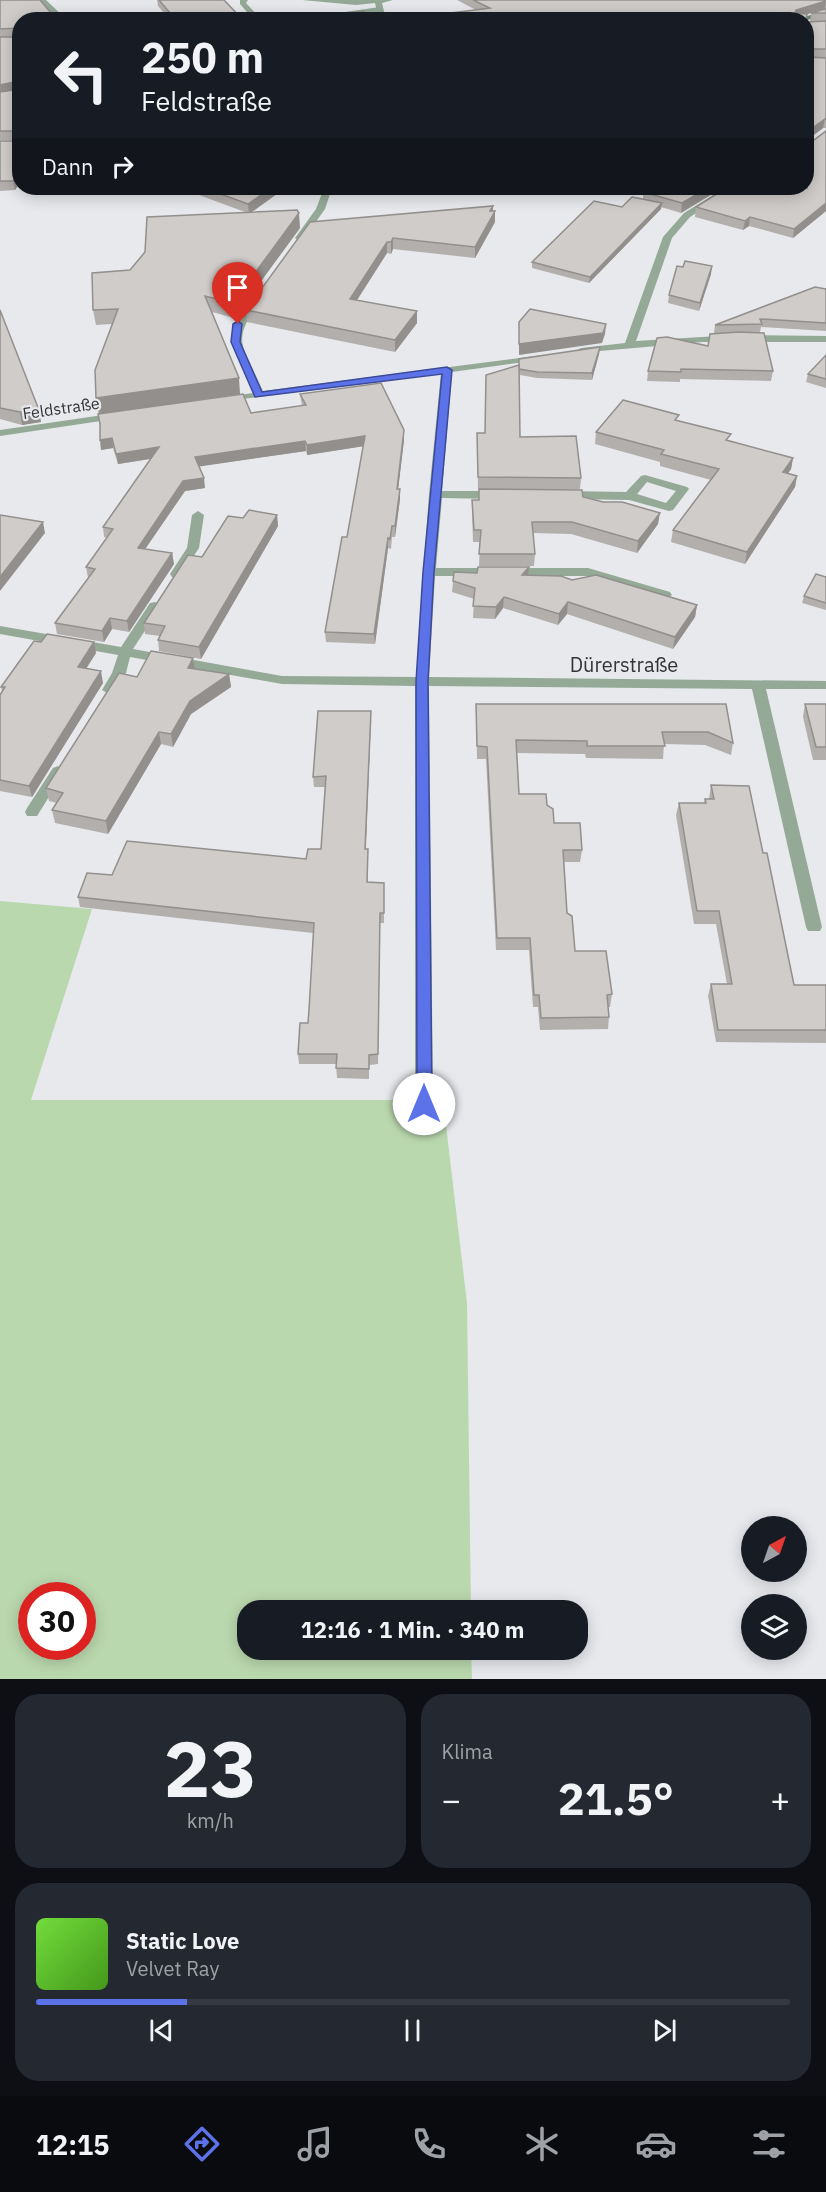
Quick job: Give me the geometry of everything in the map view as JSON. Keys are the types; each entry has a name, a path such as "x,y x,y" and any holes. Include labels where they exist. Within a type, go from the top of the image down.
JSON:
{"street":[{"path":"42,0 55,12"},
{"path":"244,0 242,3 251,12"},
{"path":"306,0 379,3"},
{"path":"333,12 389,0"},
{"path":"295,245 320,209 325,195"},
{"path":"630,344 668,237 687,215 719,195"},
{"path":"259,395 236,342 235,332 238,324 263,290"},
{"path":"573,352 630,344 736,337 826,339"},
{"path":"213,402 550,356"},
{"path":"424,1104 422,682 435,494 447,370"},
{"name":"Feldstraße","path":"0,434 134,414"},
{"path":"435,494 515,495"},
{"path":"549,495 630,496"},
{"path":"100,702 119,673 125,652 193,548 198,515"},
{"path":"429,572 588,572 666,595"},
{"name":"Dürerstraße","path":"0,630 282,680 826,685"},
{"path":"758,685 814,927"},
{"path":"32,812 63,762"}],"green space":[{"path":"0,901 92,909 31,1100 443,1100 467,1303 471,1600 237,1600 237,1660 471,1660 472,1679 0,1679"}],"building":[{"path":"0,0 40,0 50,12 12,12 12,28 0,29"},
{"path":"159,0 224,0 235,12 169,12"},
{"path":"473,0 826,0 795,12 459,12 490,8"},
{"path":"826,9 826,13 814,12"},
{"path":"826,21 826,49 814,49 814,22"},
{"path":"0,37 12,37 12,82 0,85"},
{"path":"814,57 826,58 825,119 814,127"},
{"path":"12,90 12,131 0,131 0,92"},
{"path":"826,131 826,203 794,229 750,217 745,221 696,207 715,195 814,195 814,140"},
{"path":"0,141 12,141 12,181 0,181"},
{"path":"223,195 261,195 248,204"},
{"path":"654,195 696,195 682,203"},
{"path":"632,197 662,203 590,277 532,262 594,201 622,207"},
{"path":"493,206 490,211 495,211 475,247 393,238 391,242 387,242 350,299 417,311 395,340 246,310 310,222"},
{"path":"297,210 299,213 233,303 205,296 239,378 96,398 95,370 118,309 93,310 92,273 130,270 145,252 147,217"},
{"path":"685,261 712,266 700,303 669,295 677,266 683,267"},
{"path":"815,287 826,289 826,323 760,319 762,324 715,325"},
{"path":"530,309 606,324 603,333 519,344 519,322"},
{"path":"0,310 39,410 20,412 0,408"},
{"path":"764,333 773,371 681,369 681,372 648,371 657,338 667,337 708,346 710,334"},
{"path":"600,347 592,373 537,372 519,369 519,359"},
{"path":"826,355 826,379 808,374"},
{"path":"519,365 520,437 576,436 581,478 478,477 477,433 485,433 486,375"},
{"path":"381,383 404,430 395,526 392,526 390,539 388,538 374,634 325,632 342,537 347,537 365,436 307,445 305,441 195,457 204,478 183,481 138,548 172,553 127,621 110,618 102,631 55,623 95,569 86,567 113,529 103,527 159,447 116,454 112,438 100,440 98,414 243,394 251,413 306,405 300,394"},
{"path":"623,400 679,415 675,420 731,434 726,440 793,458 783,472 797,476 747,552 673,530 719,469 661,454 664,450 596,432"},
{"path":"479,489 582,490 583,497 603,502 622,502 660,513 638,541 572,522 532,522 535,554 479,554 481,530 474,530 472,500 479,500"},
{"path":"249,510 277,515 199,647 158,640 165,626 144,623 188,555 202,557 228,516 243,518"},
{"path":"0,515 43,522 0,577"},
{"path":"478,567 529,567 522,575 561,576 572,580 596,575 697,605 675,637 568,602 559,614 504,597 496,607 473,606 475,588 453,581 454,572 477,573"},
{"path":"816,574 826,577 826,603 804,596"},
{"path":"47,634 94,642 78,667 101,671 29,786 0,780 0,695 5,687 1,687 34,641 41,642"},
{"path":"151,651 193,658 188,668 229,674 190,701 171,734 159,732 106,821 52,810 63,793 46,788 119,673 137,677"},
{"path":"476,704 726,704 733,743 708,732 662,732 665,746 587,746 587,741 516,740 519,794 546,794 547,805 553,809 554,823 580,823 582,850 563,850 567,913 572,916 575,951 606,951 612,994 607,995 609,1017 541,1018 539,995 534,995 530,938 497,938 487,747 477,746"},
{"path":"805,704 826,704 826,747 816,747"},
{"path":"318,711 371,711 365,849 368,849 367,882 384,883 384,913 380,913 378,1054 369,1055 369,1069 336,1068 337,1054 298,1054 300,1023 308,1023 314,923 78,897 87,873 112,875 127,841 306,859 308,849 321,849 326,776 313,777"},
{"path":"711,785 749,786 763,853 767,853 794,985 826,985 826,1030 718,1030 711,984 732,984 719,911 697,911 679,803 706,803 705,799 714,799"}],"route":[{"path":"238,324 235,332 236,342 259,395 447,370 435,494 422,682 424,1104"}]}
